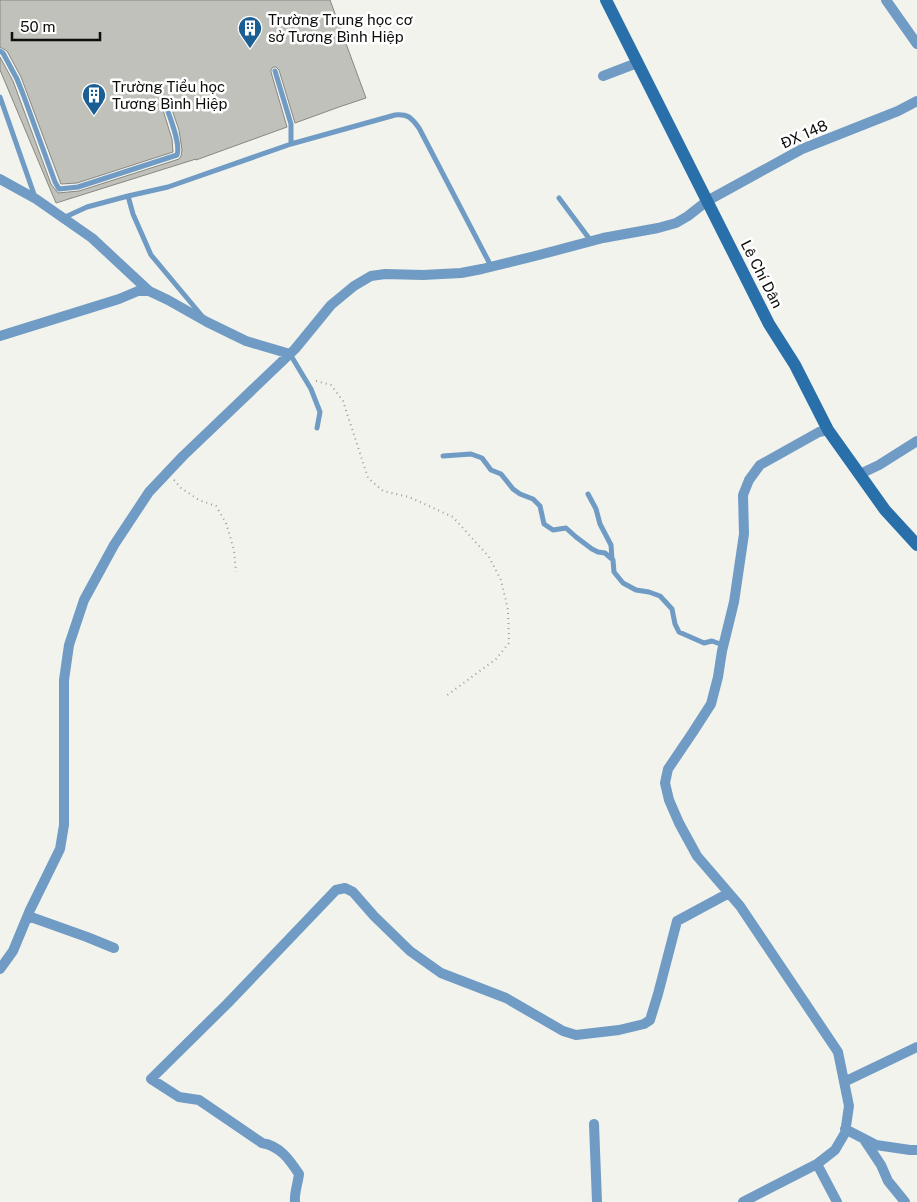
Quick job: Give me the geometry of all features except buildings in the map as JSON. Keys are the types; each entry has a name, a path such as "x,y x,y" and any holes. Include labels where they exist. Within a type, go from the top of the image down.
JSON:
{"street":[{"name":"Lê Chí Dân","path":"606,0 769,324 795,365 828,430 885,510 917,545"},
{"path":"886,0 917,44"},
{"path":"603,76 637,62"},
{"name":"ĐX 148","path":"0,970 12,951 60,848 64,825 64,680 69,645 84,600 114,545 149,492 183,456 290,354 330,305 354,286 372,276 385,274 423,275 460,273 492,267 603,238 676,223 707,201 802,149 898,111 917,101"},
{"path":"0,179 36,200 92,238 149,291 246,341 290,354"},
{"path":"0,336 119,299 138,291 149,291"},
{"path":"743,1202 817,1164 835,1150 845,1133 850,1106 838,1052 740,906 697,856 669,800 665,782 668,768 710,704 718,677 723,645 734,602 744,534 743,495 749,480 760,465 819,432 828,430"},
{"path":"860,474 917,442"},
{"path":"295,1202 294,1195 299,1174 288,1158 271,1145 255,1139 199,1100 179,1097 151,1079 227,1004 336,890 345,888 353,892 374,916 410,951 435,969 506,998 563,1031 576,1035 619,1030 644,1024 650,1020 677,921 729,893"},
{"path":"28,916 114,948"},
{"path":"844,1082 917,1047"},
{"path":"594,1124 597,1202"},
{"path":"845,1129 876,1145 917,1150"},
{"path":"864,1139 881,1165 888,1181 905,1202"},
{"path":"817,1164 837,1202"}],"lane":[{"path":"0,51 3,53 17,79 59,189 78,187 177,155 177,141 166,106"},
{"path":"275,71 291,124 291,144"},
{"path":"0,97 36,200"},
{"path":"63,218 87,208 168,187 291,144 403,114 409,116 419,128 492,267"},
{"path":"128,196 133,214 151,255 207,322"},
{"path":"559,198 591,241"},
{"path":"290,354 311,389 320,412 317,428"},
{"path":"443,456 471,454 482,458 491,470 501,474 513,489 533,499 540,506 544,524 553,530 566,528 576,538 592,549 605,553 612,560"},
{"path":"588,494 611,545 614,572 623,583 636,590 660,596 672,609 679,632 704,643 712,641 723,645"}],"path":[{"path":"304,377 332,385 343,401 368,478 383,491 409,497 453,517 489,557 501,580 508,610 509,643 496,659 446,696"},
{"path":"168,472 181,488 199,500 216,506 226,523 234,550 236,572"}],"place":[{"name":"Trường Trung học cơ sở Tương Bình Hiệp","path":"250,49"},
{"name":"Trường Tiểu học Tương Bình Hiệp","path":"94,116"}]}
